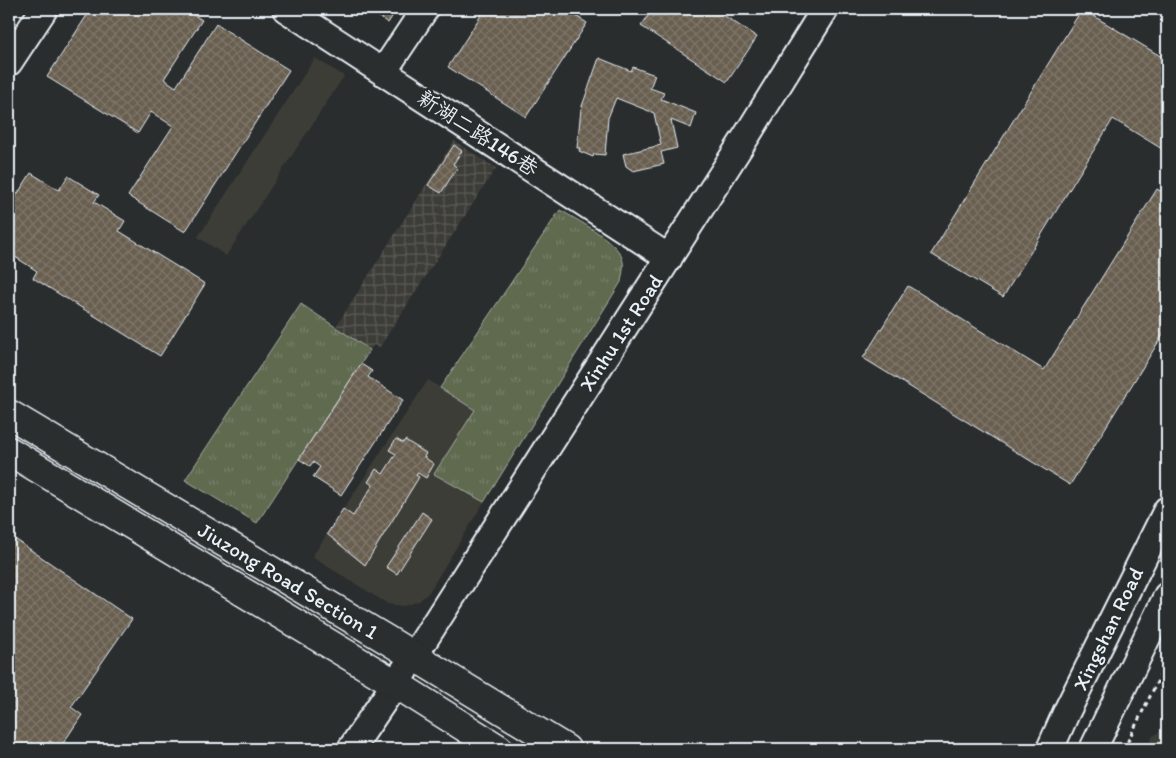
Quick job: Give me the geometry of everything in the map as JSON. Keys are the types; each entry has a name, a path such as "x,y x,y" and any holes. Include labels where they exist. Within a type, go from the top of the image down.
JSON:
{"main road":[{"name":"Jiuzong Road Section 1","path":"9,414 566,749"},
{"name":"Jiuzong Road Section 1","path":"9,451 396,684 500,749"}],"street":[{"path":"9,62 44,9"},
{"name":"新湖二路146巷","path":"286,9 669,258"},
{"path":"383,72 425,9"},
{"name":"Xinhu 1st Road","path":"396,684 669,258 825,9"},
{"name":"Xingshan Road","path":"1050,749 1167,510"},
{"name":"Xingshan Road","path":"1093,749 1167,596"},
{"path":"351,749 396,684"}],"path":[{"path":"1124,749 1167,662"}],"shaded area":[{"path":"315,58 344,76 226,256 198,237"},
{"path":"454,141 496,168 379,348 374,345 370,350 335,328"},
{"path":"428,380 476,410 435,474 484,502 429,592 419,601 404,606 388,604 312,557"},
{"path":"1167,727 1167,749 1146,749 1153,736"}],"green space":[{"path":"560,210 595,231 618,251 623,264 621,282 484,502 434,474 475,410 440,388"},
{"path":"301,304 370,350 257,523 185,480"}],"building":[{"path":"91,9 184,9 202,20 164,79 176,87 216,24 289,70 185,232 128,196 173,126 151,112 138,133 47,77"},
{"path":"367,9 397,9 388,23"},
{"path":"485,9 565,9 587,23 526,117 448,67"},
{"path":"653,9 714,9 757,37 727,82 641,26"},
{"path":"1082,9 1167,60 1167,152 1113,119 1003,297 931,254"},
{"path":"599,58 631,71 633,67 655,75 650,88 664,93 661,99 696,113 691,128 671,120 677,148 661,152 664,164 633,171 626,166 623,154 661,145 654,113 616,98 608,118 605,155 594,154 593,157 579,151 580,148 577,148 581,109"},
{"path":"454,145 462,151 453,164 457,168 441,193 428,185"},
{"path":"31,173 59,190 68,176 99,195 94,202 125,221 119,231 205,284 160,356 33,278 37,271 9,253 9,207"},
{"path":"1157,189 1167,195 1167,328 1070,485 863,358 908,286 1044,370"},
{"path":"361,364 372,371 368,377 403,400 341,495 313,477 320,467 313,462 310,466 299,459"},
{"path":"396,439 403,443 405,440 426,453 424,457 434,464 426,478 418,473 416,475 419,477 365,565 327,534 343,509 353,516 373,485 368,482 376,469 383,474 396,454 389,450"},
{"path":"422,512 432,519 397,574 386,567"},
{"path":"9,535 132,619 71,707 82,715 60,748 50,741 44,749 9,749"}]}
